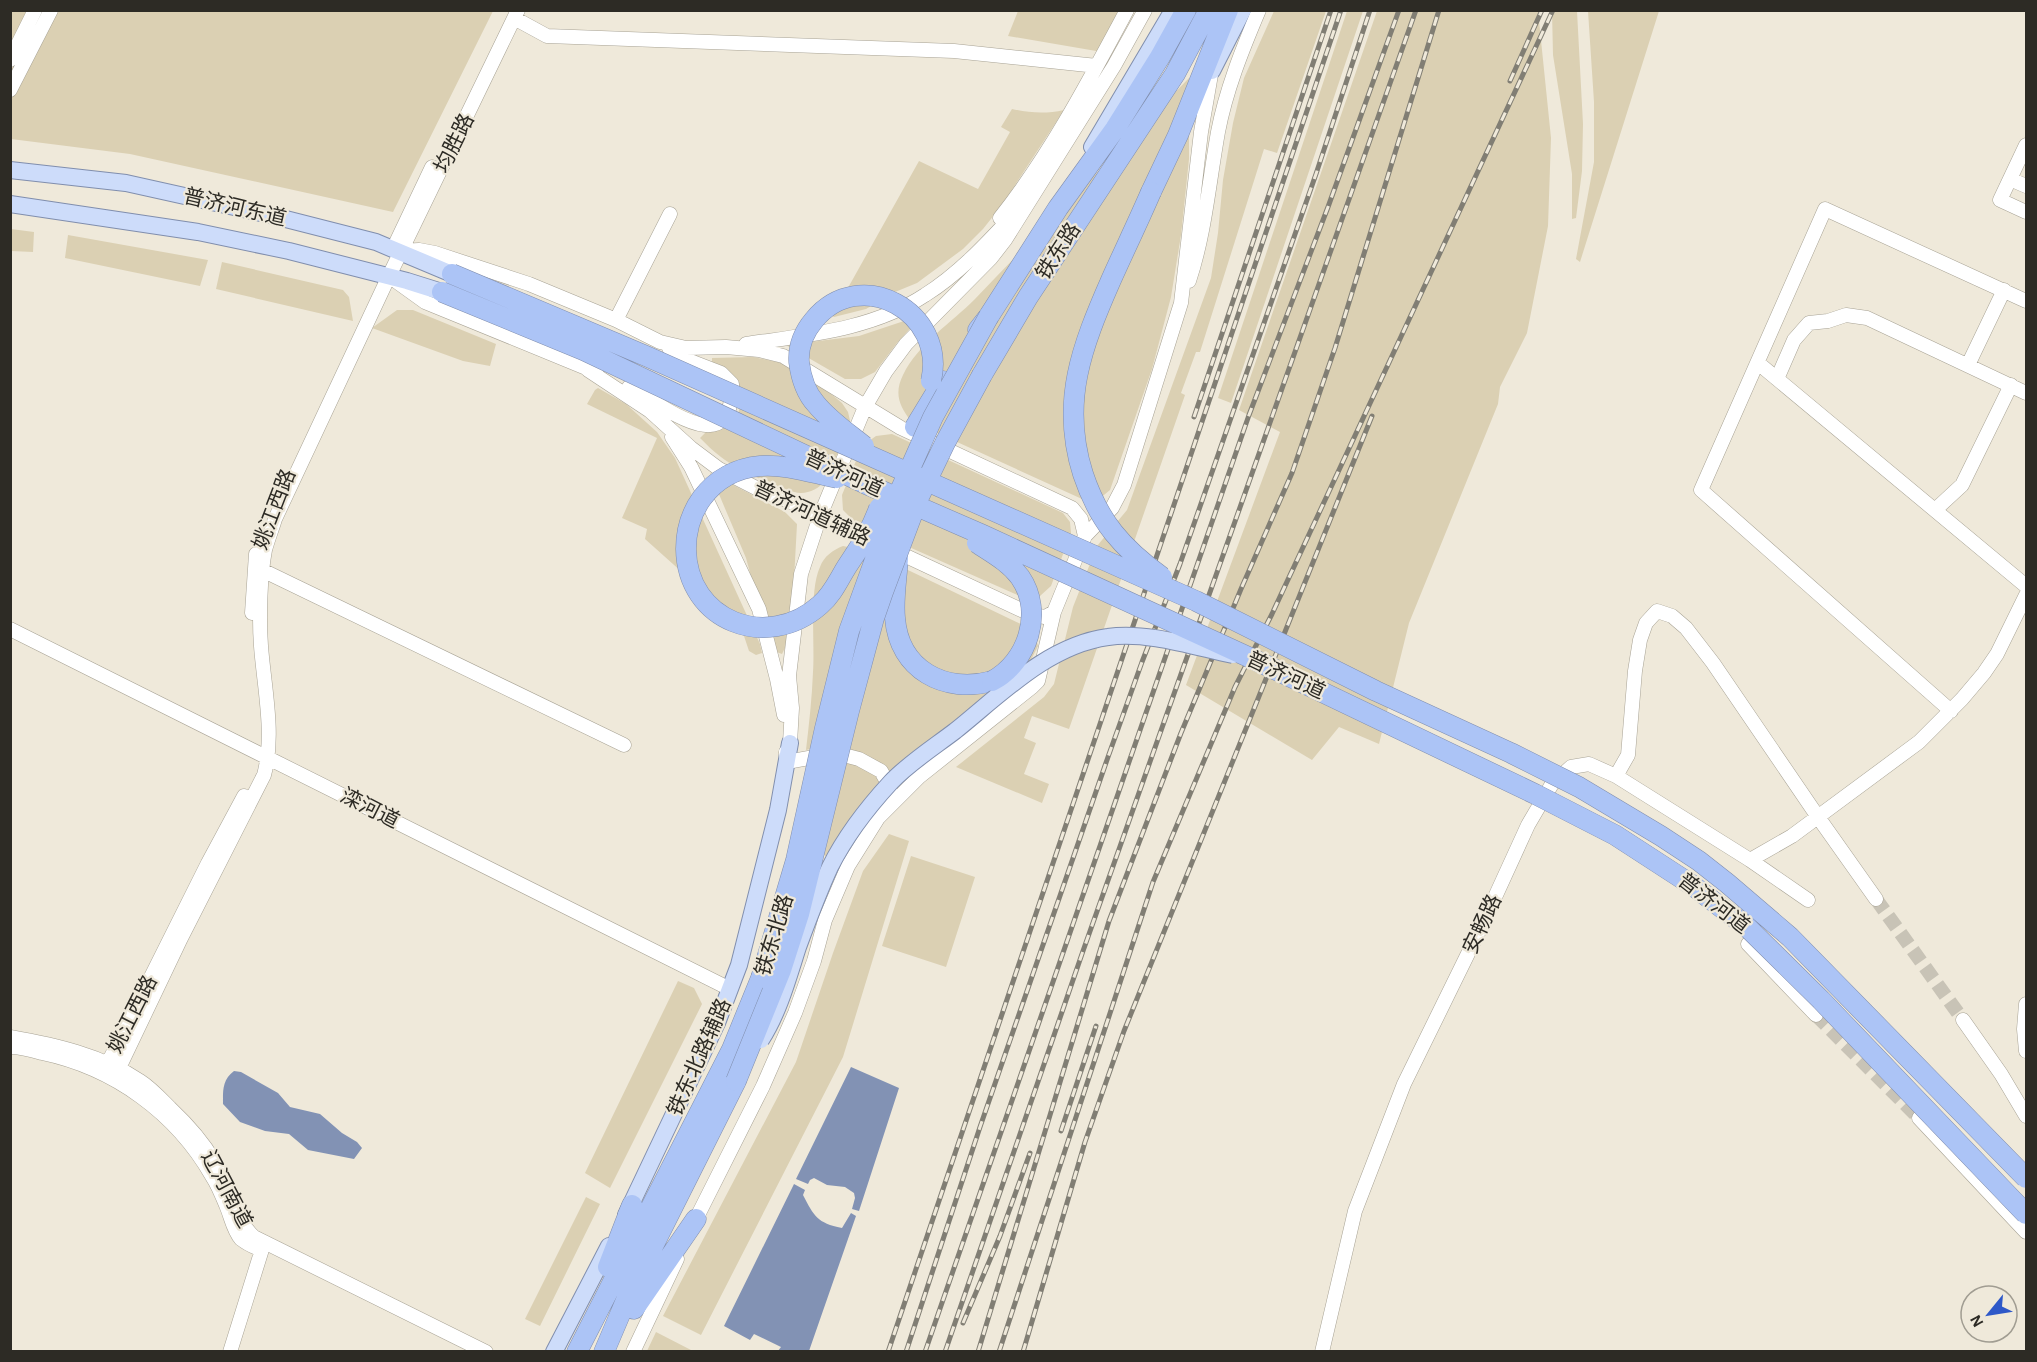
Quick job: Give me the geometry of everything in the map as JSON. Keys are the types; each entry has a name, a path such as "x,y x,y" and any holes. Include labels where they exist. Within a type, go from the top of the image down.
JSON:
{"highway":[{"name":"铁东路","path":"900,491 938,407 989,316 1058,208 1115,129 1186,10"},
{"name":"铁东路","path":"918,499 945,443 1009,328 1175,74 1209,10"},
{"path":"1196,601 1137,559 1113,533 1100,513 1092,498 1078,456 1074,436 1074,399 1083,350 1095,317 1178,135 1228,10"},
{"name":"普济河道","path":"452,274 646,356 1196,601 1376,691 1549,771 1619,810 1699,861 1790,937 2026,1178"},
{"name":"普济河道","path":"442,292 583,350 866,484 1255,660 1599,826 1692,885 1748,928 2026,1214"},
{"path":"884,462 816,404 804,384 799,358 801,341 811,324 826,308 843,300 868,295 900,305 916,318 931,346 933,370 915,427"},
{"path":"849,631 853,593 872,528 899,459 915,427 954,363 989,316"},
{"path":"866,484 779,466 752,467 729,475 711,487 694,509 687,534 688,568 697,591 718,614 744,626 761,628 781,626 807,616 826,599 872,528"},
{"name":"铁东北路","path":"577,1352 732,1048 761,978 796,860 849,631 900,491"},
{"name":"铁东北路","path":"605,1352 627,1298 736,1081 781,970 799,914 874,618 918,499"},
{"path":"898,556 895,620 898,638 913,661 937,680 957,685 985,683 1007,671 1023,650 1030,632 1031,611 1026,589 1019,575 1008,564 940,518"},
{"path":"577,1352 632,1205"},
{"path":"605,1352 696,1219"}],"main road":[{"path":"1058,208 1173,10"},
{"path":"1178,135 1243,10"},
{"name":"普济河东道","path":"10,170 126,183 280,217 364,238 452,274"},
{"name":"普济河东道","path":"10,204 198,232 289,251 424,285 442,292"},
{"path":"736,1081 764,1036 774,1014 818,894 844,840 893,780 909,767 1023,677 1054,656 1083,642 1109,636 1144,637 1255,660"},
{"name":"铁东北路辅路","path":"554,1352 632,1205 717,1023 739,965 750,927 778,810 790,744"}],"street":[{"path":"10,60 35,10"},
{"path":"10,90 51,10"},
{"path":"964,265 1011,205 1033,172 1097,66 1127,10"},
{"path":"790,744 792,708 789,676 801,574 820,516 865,407 886,371 906,344 991,258 1005,240 1114,66 1145,10"},
{"path":"1085,536 1112,508 1124,485 1197,258 1225,105 1238,62 1260,10"},
{"path":"513,13 547,36 954,51 1097,66"},
{"name":"均胜路","path":"385,275 513,13"},
{"path":"1181,303 1193,193 1217,34"},
{"path":"2026,145 2000,200 2026,212"},
{"path":"2010,179 2026,186"},
{"path":"726,347 833,330 861,323 924,297 964,265 1036,190"},
{"path":"1951,711 1701,490 1825,209 2026,301"},
{"path":"616,320 670,214"},
{"name":"普济河道辅路","path":"385,275 425,302 588,370 608,376 696,424 714,426 721,423 732,399 732,384 728,378 715,370 690,361 660,342 616,320 529,284 435,254 419,250 397,250"},
{"name":"姚江西路","path":"111,1069 208,863 265,755 261,607 265,550 275,519 385,275"},
{"name":"姚江西路","path":"265,755 252,617 256,551 268,511 385,275"},
{"path":"1968,365 2004,290"},
{"path":"1777,379 1794,340 1809,323 1828,321 1846,315 1867,318 2026,393"},
{"name":"普济河道辅路","path":"660,342 686,348 726,347 759,350 783,356 901,428 1072,508 1081,519 1085,536"},
{"path":"1758,363 2026,586"},
{"name":"普济河道辅路","path":"588,370 642,406 719,469 1032,615 1045,617 1054,612"},
{"path":"1935,510 1962,485 2011,385"},
{"path":"661,422 691,467 759,609 784,709 787,762 836,753 860,759 881,771 890,787 886,810"},
{"name":"铁东北路","path":"696,1219 763,1086 795,1013 814,961 825,920 848,866 878,818 919,777 1038,681 1054,612 1085,536"},
{"path":"264,571 624,745"},
{"path":"1750,860 1764,854 1818,818 1919,742 1951,711 1997,654 2026,595"},
{"path":"1616,776 1628,755 1640,640 1646,623 1657,611 1672,616 1686,628 1713,663 1876,899"},
{"name":"滦河道","path":"10,629 730,989"},
{"name":"安畅路","path":"1322,1352 1355,1211 1400,1094 1528,825 1552,784 1571,767 1589,764 1616,776 1750,860 1808,900"},
{"path":"1748,944 1816,1015"},
{"path":"2026,1004 2024,1029 2026,1051"},
{"path":"1964,1020 2026,1116"},
{"name":"辽河南道","path":"10,1037 49,1044 111,1069 154,1106 197,1151 213,1178 236,1231 247,1243 262,1246 486,1352"},
{"name":"辽河南道","path":"10,1047 68,1059 93,1068 111,1069"},
{"path":"1919,1118 2026,1232"},
{"path":"633,1352 696,1219"},
{"path":"230,1352 262,1246"},
{"name":"辽河南道","path":"262,1246 382,1306 466,1352"}],"shaded area":[{"path":"11,11 493,11 393,212 130,154 11,139"},
{"path":"1018,11 1122,11 1102,52 1008,36"},
{"path":"1274,11 1326,11 1277,153 1264,149 1200,352 1196,352 1181,393 1185,395 1069,729 1032,716 1024,738 1036,743 1024,774 1049,784 1042,803 956,767 1044,697 1054,684 1073,607 1097,546 1127,510 1211,278 1223,180 1233,123 1244,78"},
{"path":"1347,11 1363,11 1231,403 1218,398"},
{"path":"1377,11 1538,11 1551,138 1548,226 1527,333 1500,387 1498,404 1409,623 1379,744 1339,727 1312,760 1186,685 1280,432 1239,410"},
{"path":"1552,11 1577,11 1583,124 1582,171 1576,218 1572,219 1572,174 1553,55"},
{"path":"1588,11 1659,11 1580,262 1576,259 1594,162 1594,102"},
{"path":"1189,78 1189,159 1181,235 1171,297 1152,369 1110,490 1093,504 911,421 903,410 898,394 903,375 917,353 975,299"},
{"path":"1012,109 1038,113 1064,110 1002,205 983,229 963,249 917,283 895,292 866,309 834,317 826,312 849,286 919,161 978,189 1010,132 1001,127"},
{"path":"11,229 34,232 33,252 11,251"},
{"path":"68,235 208,260 200,286 65,258"},
{"path":"222,262 343,290 349,297 353,321 216,289"},
{"path":"397,310 413,310 496,344 490,366 463,361 372,328"},
{"path":"922,315 875,372 861,379 845,379 786,345 859,336"},
{"path":"753,357 787,364 831,394 842,403 848,412 851,425 825,480 811,491 793,492 760,479 728,462 700,438 707,431 721,429 732,423 740,406 740,390 737,380 712,364 712,358"},
{"path":"598,388 626,404 657,432 675,458 760,644 762,653 756,655 749,651 744,636 683,573 645,539 647,529 622,518 657,438 587,404"},
{"path":"892,434 1063,513 1070,522 1071,533 1051,586 1040,596 1029,600 857,524 843,510 842,495 862,446 876,436"},
{"path":"710,473 785,512 797,524 791,635 782,654 771,650 746,558"},
{"path":"843,546 910,571 1025,626 1035,634 1038,646 1030,662 889,775 879,762 858,752 832,744 806,750 813,682 813,603 817,577 826,557"},
{"path":"845,759 865,766 883,780 828,858 823,854"},
{"path":"889,834 909,841 843,1057 701,1335 663,1316 796,1062 863,871"},
{"path":"911,856 975,877 946,967 882,946"},
{"path":"678,981 694,988 702,1004 610,1188 585,1173"},
{"path":"586,1197 600,1204 540,1326 525,1319"},
{"path":"656,1332 691,1350 691,1351 647,1351"}],"water":[{"path":"851,1067 899,1088 859,1211 852,1209 854,1193 845,1187 827,1185 814,1178 808,1184 796,1179"},
{"path":"234,1071 241,1072 278,1093 290,1107 320,1114 362,1148 354,1159 308,1150 289,1134 265,1131 240,1122 223,1104 225,1082"},
{"path":"794,1184 805,1190 803,1195 810,1208 817,1218 827,1224 842,1228 851,1213 856,1216 809,1351 778,1351 781,1347 754,1334 750,1340 724,1326"}],"tunnel":[{"path":"1876,899 1963,1020"},
{"path":"1816,1015 1919,1118"}],"railway":[{"path":"1194,417 1331,10"},
{"path":"888,1352 1341,10"},
{"path":"906,1352 980,1127 1108,757 1180,564 1316,174 1370,10"},
{"path":"925,1352 1249,415 1328,207 1399,10"},
{"path":"945,1352 1083,951 1416,10"},
{"path":"978,1352 1109,921 1181,733 1292,473 1335,348 1439,10"},
{"path":"1510,81 1542,10"},
{"path":"999,1352 1153,882 1235,687 1272,614 1553,10"},
{"path":"1023,1352 1085,1142 1124,1031 1372,416"},
{"path":"1061,1131 1096,1026"},
{"path":"963,1323 1000,1236 1030,1153"}]}
